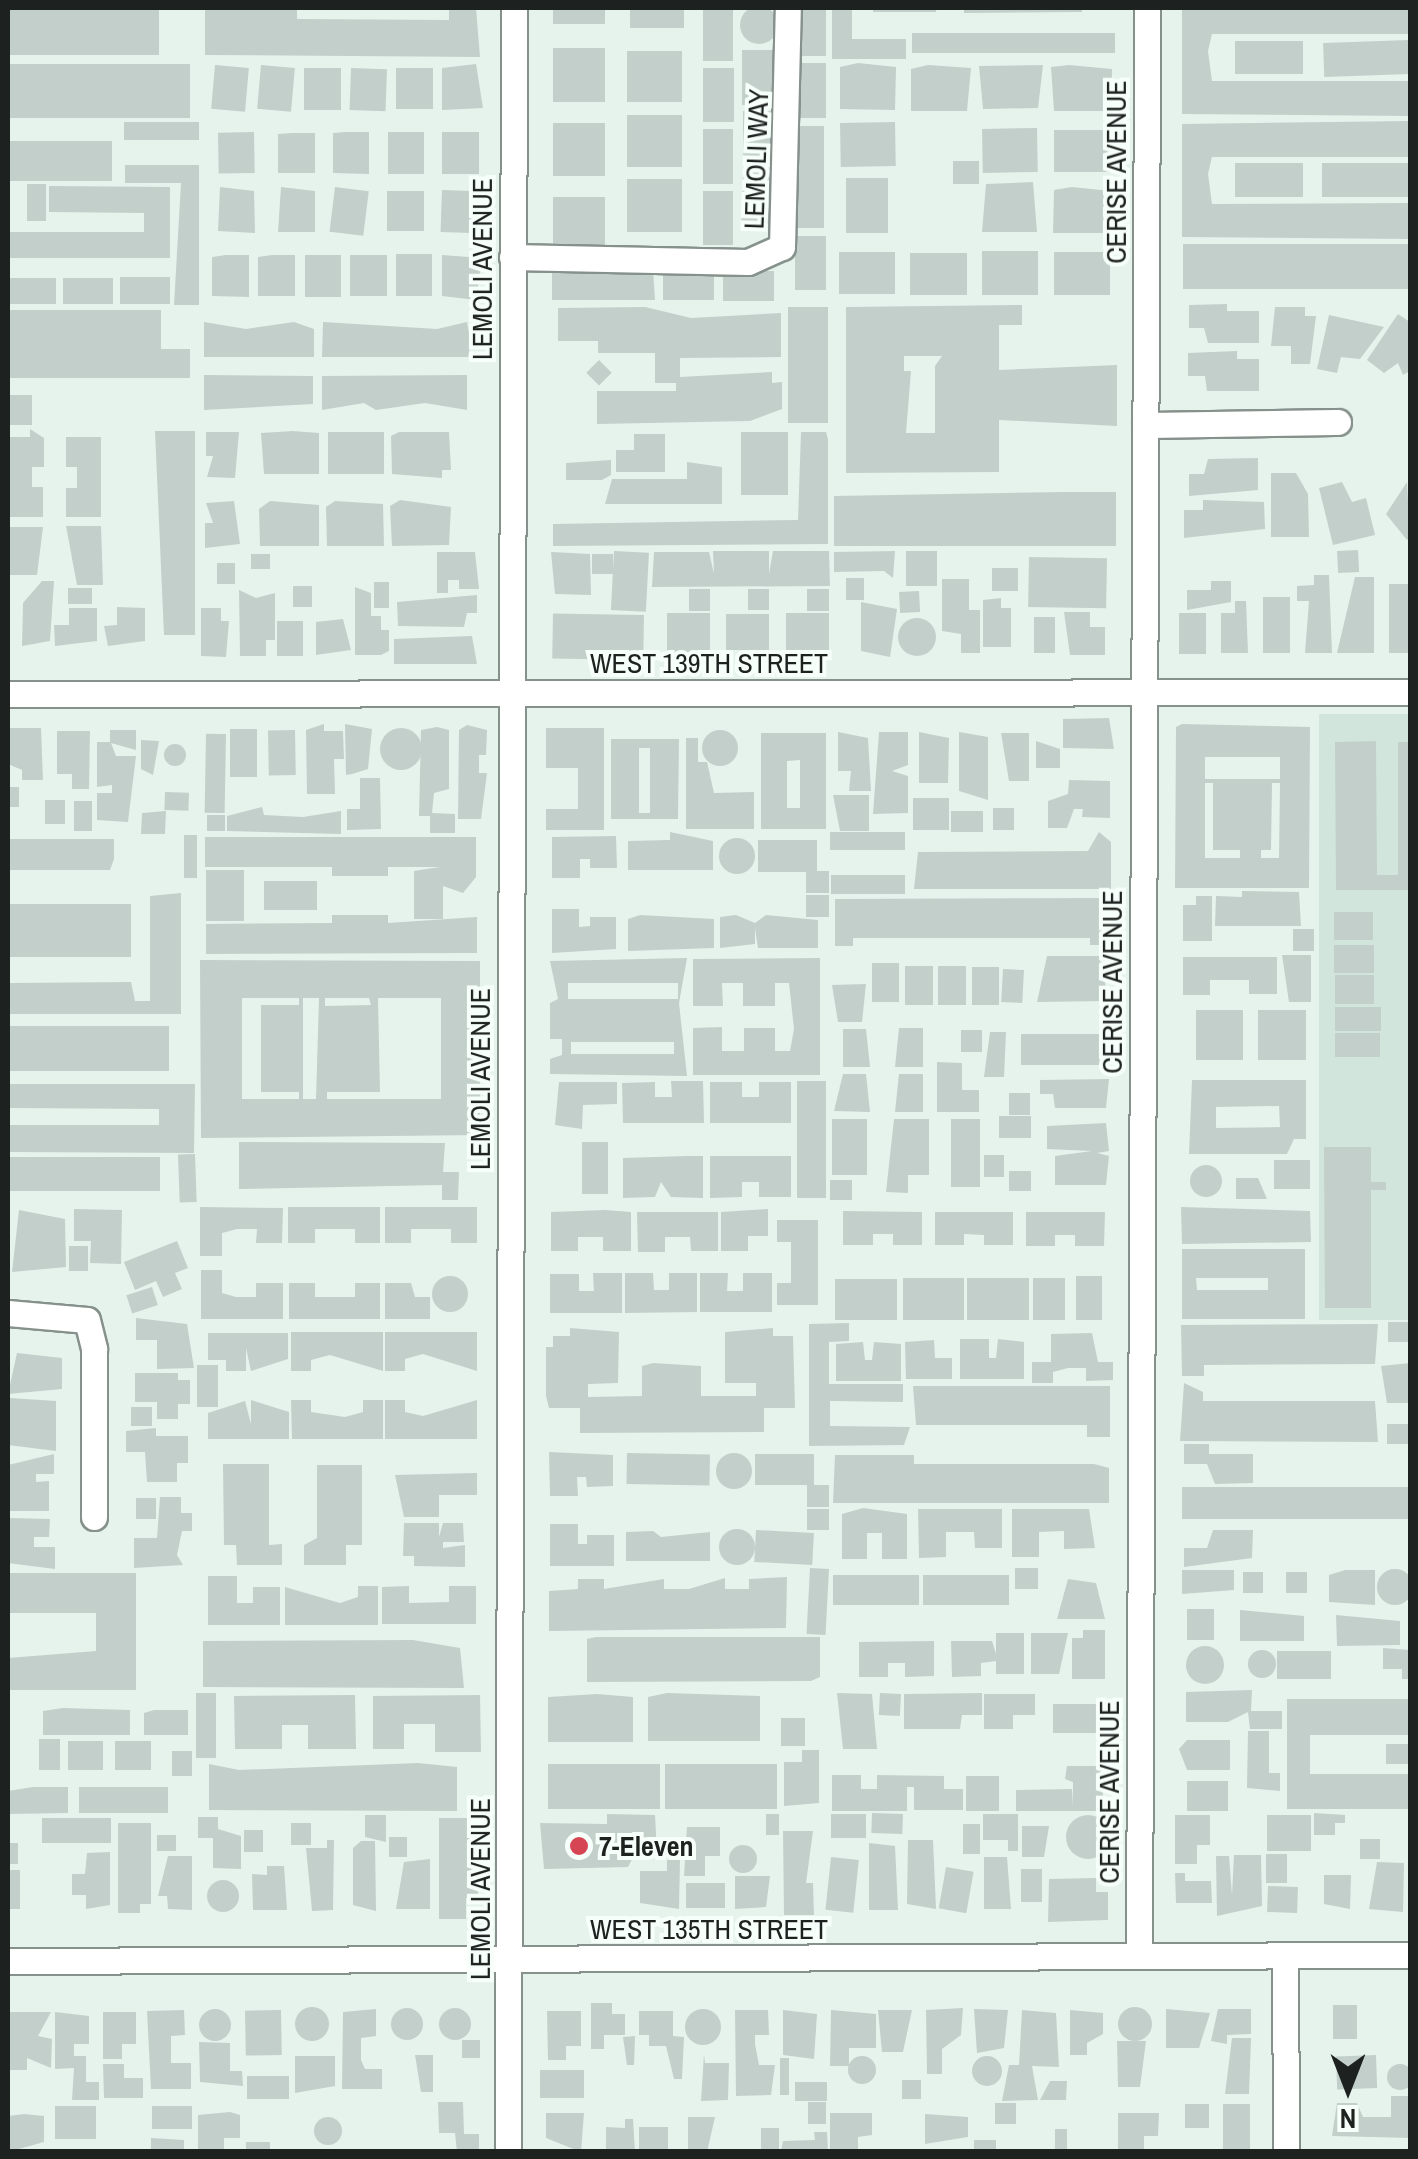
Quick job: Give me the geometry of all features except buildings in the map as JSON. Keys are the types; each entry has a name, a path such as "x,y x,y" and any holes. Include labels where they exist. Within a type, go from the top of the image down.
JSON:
{"street":[{"name":"LEMOLI AVENUE","path":"508,2152 514,8"},
{"name":"LEMOLI WAY","path":"512,257 748,262 782,247 788,8"},
{"name":"CERISE AVENUE","path":"1139,1956 1147,8"},
{"path":"1145,424 1338,422"},
{"name":"WEST 139TH STREET","path":"8,694 1410,692"},
{"path":"8,1312 87,1320 94,1349 94,1517"},
{"path":"1285,1955 1286,2152"},
{"name":"WEST 135TH STREET","path":"8,1961 1410,1955"}],"shaded area":[{"path":"1319,714 1410,714 1410,1320 1319,1320"}],"place":[{"name":"7-Eleven","path":"579,1846"}]}
